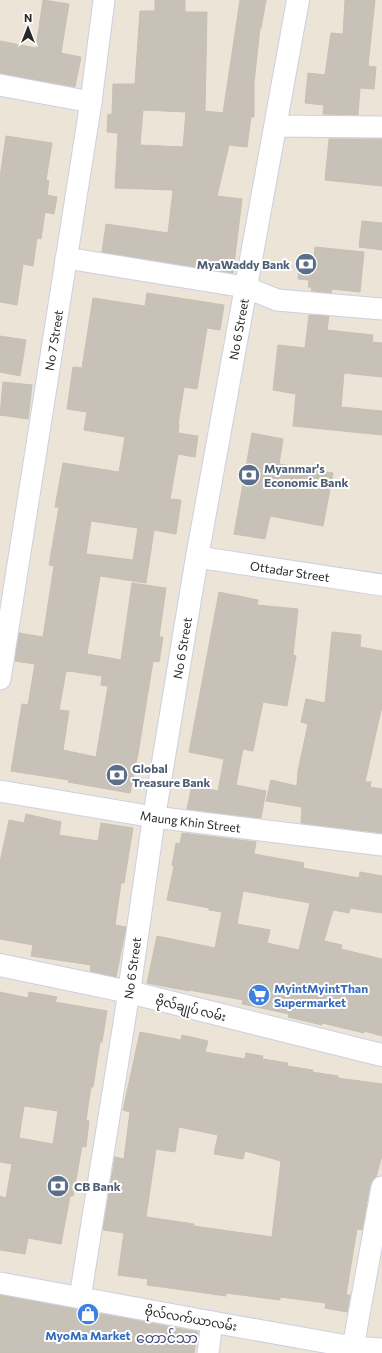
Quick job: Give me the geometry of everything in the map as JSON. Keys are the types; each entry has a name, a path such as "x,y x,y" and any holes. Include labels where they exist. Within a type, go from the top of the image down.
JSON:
{"street":[{"name":"No 7 Street","path":"0,679 91,102 104,0"},
{"name":"No 6 Street","path":"80,1298 129,992 154,817 197,557 298,0"},
{"path":"0,85 91,102"},
{"path":"275,126 382,127"},
{"path":"66,258 245,287 277,300 382,309"},
{"name":"Ottadar Street","path":"197,557 382,585"},
{"name":"Maung Khin Street","path":"0,791 154,817 382,845"},
{"name":"ဗိုလ်ချုပ် လမ်း","path":"0,965 129,992 382,1054"},
{"path":"353,1350 382,1187"},
{"name":"ဗိုလ်လက်ယာလမ်း","path":"0,1283 212,1322 353,1350 382,1349"},
{"path":"208,1353 212,1322"}],"building":[{"path":"43,0 69,4 61,53 81,57 75,87 0,73 0,41 36,48"},
{"path":"155,0 185,0 185,12 207,12 205,111 223,113 240,0 266,0 260,28 254,83 254,117 251,117 247,147 229,145 217,196 242,199 233,273 102,252 106,224 168,233 173,190 115,188 118,133 107,132 108,114 112,115 113,84 135,84 140,11 155,11","holes":["143,110 186,112 183,147 140,145"]},
{"path":"345,0 375,0 368,66 376,67 374,89 360,88 358,115 323,114 324,105 305,103 308,73 325,75 331,33 343,34"},
{"path":"6,136 52,143 46,180 49,181 47,195 57,197 54,214 45,212 41,239 37,238 33,266 23,264 17,305 0,302 0,177"},
{"path":"329,139 382,139 382,186 325,180"},
{"path":"362,221 382,223 382,250 359,247"},
{"path":"315,247 364,252 360,292 332,289 331,293 311,291 312,287 308,287 309,280 298,279 300,259 314,261"},
{"path":"147,293 224,305 220,330 207,328 197,389 184,387 178,433 198,436 195,457 178,454 170,499 181,500 176,534 154,530 146,583 100,576 87,654 121,660 132,583 166,588 159,637 163,637 159,662 153,661 130,793 68,782 69,780 11,771 22,704 28,705 35,664 15,661 19,633 43,637 54,566 49,565 59,507 55,507 63,463 119,472 125,437 84,430 87,412 67,409 73,367 82,368 93,298 145,306","holes":["91,521 138,528 133,560 86,554","66,671 102,676 101,685 108,686 96,757 63,750 69,711 59,710"]},
{"path":"309,315 329,316 327,330 373,335 372,342 382,343 382,377 344,373 341,407 382,411 382,435 293,426 296,394 273,390 278,345 305,348"},
{"path":"0,336 26,340 20,376 0,372"},
{"path":"3,382 32,385 28,419 0,415"},
{"path":"252,433 283,439 279,464 333,473 323,526 270,516 265,539 234,534"},
{"path":"219,592 258,600 257,605 298,609 293,655 296,656 287,706 263,702 253,751 243,749 236,785 266,791 261,818 187,809 192,785 218,791 224,759 189,752"},
{"path":"332,632 361,635 360,647 382,651 382,706 365,782 371,782 370,787 382,789 382,833 301,823 302,807 266,801 271,780 297,786 298,771 308,724 301,722 306,699 325,703"},
{"path":"26,814 61,822 59,835 98,841 101,823 133,828 124,883 121,883 115,925 126,927 116,977 90,971 91,965 31,956 33,945 0,939 0,862 9,820 24,823"},
{"path":"182,833 256,842 254,854 304,863 303,868 359,878 360,872 382,876 382,913 350,908 349,913 333,910 324,941 342,945 341,949 382,959 382,1036 364,1031 364,1033 288,1017 289,1014 242,1004 243,1000 147,983 157,936 215,948 222,912 167,900 174,866 172,865 176,843 180,844","holes":["243,891 310,903 299,950 267,943 270,930 237,924"]},
{"path":"0,992 28,998 29,992 57,997 55,1002 107,1011 102,1042 100,1042 93,1087 91,1087 86,1120 89,1121 86,1147 82,1146 73,1196 70,1196 61,1244 28,1238 25,1254 0,1250 0,1196 6,1198 12,1164 0,1162","holes":["24,1106 58,1111 53,1144 19,1138"]},
{"path":"140,1032 181,1040 182,1035 208,1041 205,1052 245,1059 246,1053 263,1056 262,1059 288,1063 287,1066 313,1070 312,1072 338,1076 338,1078 382,1084 382,1155 376,1177 370,1185 362,1230 357,1229 346,1295 350,1295 347,1312 325,1308 326,1303 280,1297 280,1300 226,1293 226,1296 147,1285 148,1279 118,1275 124,1233 103,1230 115,1157 124,1159 130,1112 123,1110","holes":["179,1127 218,1135 214,1154 243,1159 245,1151 281,1161 272,1237 193,1226 194,1224 146,1217 156,1149 175,1152"]},
{"path":"0,1295 198,1332 194,1353 0,1353"}],"place":[{"name":"MyaWaddy Bank","path":"306,264"},
{"name":"Myanmar's Economic Bank","path":"249,475"},
{"name":"Global Treasure Bank","path":"117,775"},
{"name":"MyintMyintThan Supermarket","path":"259,995"},
{"name":"CB Bank","path":"58,1186"},
{"name":"MyoMa Market","path":"88,1314"}],"district":[{"name":"တောင်သာ","path":"167,1337"}]}
